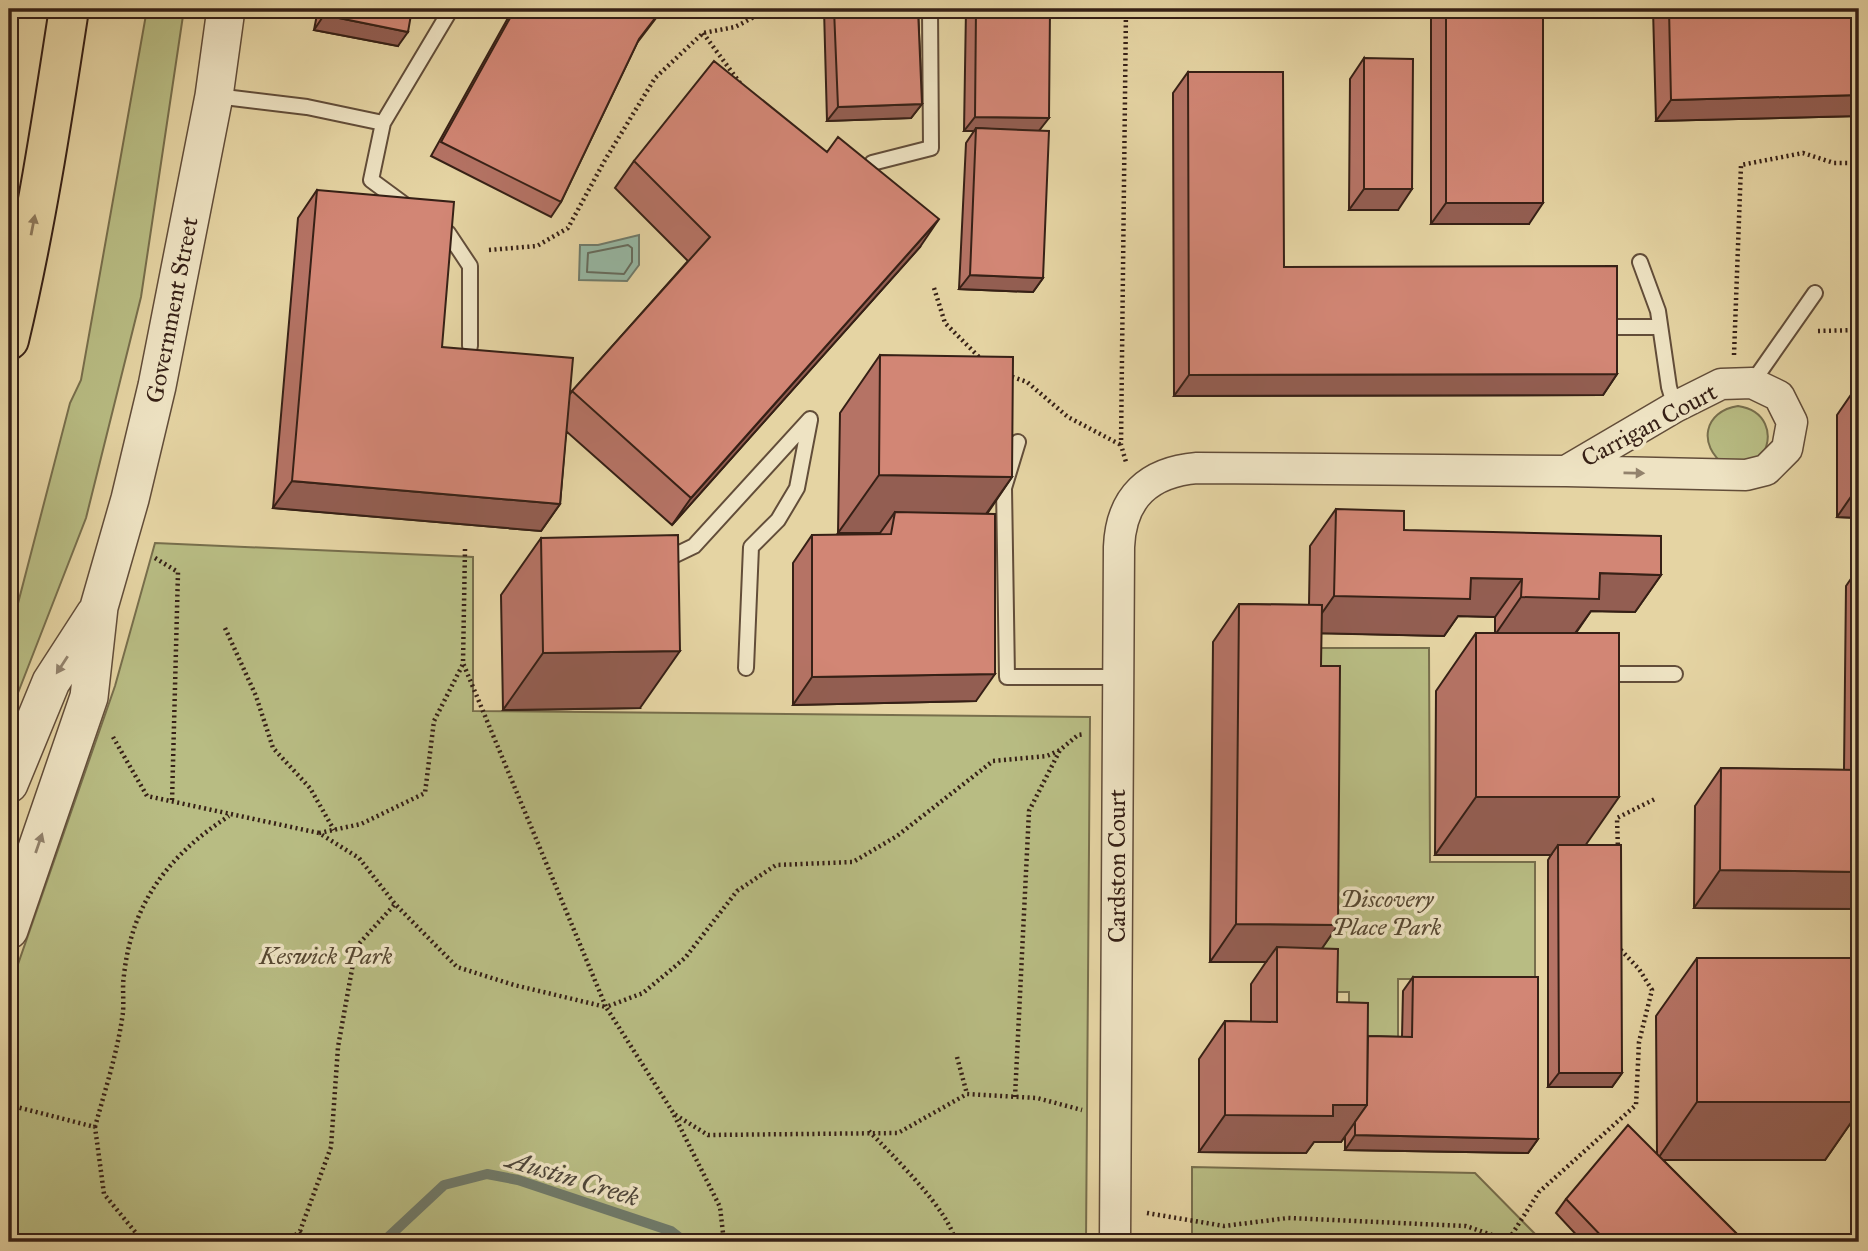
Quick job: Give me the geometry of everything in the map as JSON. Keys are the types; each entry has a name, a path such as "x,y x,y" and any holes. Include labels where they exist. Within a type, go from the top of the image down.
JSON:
{"highway":[{"path":"9,340 33,228 69,9"}],"street":[{"name":"Government Street","path":"9,930 89,697 99,607 157,386 214,96 226,9"},
{"name":"Carrigan Court","path":"1137,493 1163,475 1197,468 1746,475 1766,470 1787,449 1792,422 1779,396 1743,375 1675,407 1566,471"},
{"name":"Cardston Court","path":"1115,1242 1120,532 1123,518 1137,493"},
{"name":"Government Street","path":"9,785 51,682 99,607"}],"lane":[{"path":"451,9 383,123 371,180 401,204 449,233 470,266 470,346"},
{"path":"872,163 931,148 930,9"},
{"path":"214,96 307,107 383,123"},
{"path":"1640,262 1658,311 1669,387 1675,407"},
{"path":"1743,375 1789,331 1815,293"},
{"path":"1602,327 1660,327"},
{"path":"642,557 669,558 694,546 810,419 797,488 778,520 751,547 746,668"},
{"path":"1018,442 1004,488 1007,677 1118,677"},
{"path":"1579,674 1675,674"}],"path":[{"path":"463,256 489,250 537,246 568,228 654,78 703,33 735,27 769,9"},
{"path":"1126,9 1121,445 1137,493"},
{"path":"703,33 742,86"},
{"path":"1743,375 1741,166 1803,153 1834,163 1859,163"},
{"path":"933,288 945,323 982,360"},
{"path":"1852,330 1859,323"},
{"path":"1789,331 1859,330"},
{"path":"1003,374 1027,383 1068,417 1121,445"},
{"path":"465,549 463,663 607,1007 674,1115 720,1207 724,1242"},
{"path":"155,558 178,572 172,802"},
{"path":"225,628 256,696 273,748 310,788 334,830"},
{"path":"319,834 361,824 425,793 433,721 463,663"},
{"path":"107,726 147,796 319,834 359,858 396,904 457,967 514,985 607,1007 643,993 685,958 737,891 776,865 853,862 897,836 993,761 1047,756 1060,750 1078,735 1085,734"},
{"path":"1015,1097 1028,811 1060,750"},
{"path":"1618,856 1617,818 1657,798"},
{"path":"148,1242 141,1239 104,1194 96,1127 122,1012 124,975 132,929 151,888 183,849 230,815"},
{"path":"287,1242 300,1231 331,1147 338,1047 356,947 396,904"},
{"path":"1147,1213 1224,1226 1288,1217 1466,1226 1510,1241 1539,1192 1636,1105 1639,1042 1652,990 1639,969 1620,950 1619,936"},
{"path":"957,1057 967,1094"},
{"path":"674,1115 708,1135 898,1133 967,1094 1037,1098 1082,1110"},
{"path":"9,1105 96,1127"},
{"path":"869,1132 929,1197 954,1232 955,1242"},
{"path":"300,1231 312,1242"}],"green space":[{"path":"147,9 184,9 141,297 86,518 9,716 9,638 70,403 81,380"},
{"path":"1738,406 1755,412 1761,418 1768,439 1762,456 1725,465 1710,448 1708,430 1718,415"},
{"name":"Keswick Park","path":"155,543 473,557 473,711 1090,717 1086,1242 9,1242 9,990 115,686"},
{"name":"Discovery Place Park","path":"1320,648 1429,648 1430,862 1535,862 1535,979 1398,979 1398,1041 1349,1041 1349,992 1320,992"},
{"path":"1192,1167 1475,1173 1543,1242 1192,1242"}],"water":[{"path":"639,235 639,265 627,281 579,280 580,245 598,245"}],"building":[{"path":"325,9 412,9 408,32 324,15"},
{"path":"515,9 662,9 639,39 561,202 441,142"},
{"path":"834,9 918,9 922,104 838,107"},
{"path":"976,9 1050,9 1049,118 975,117"},
{"path":"1446,9 1543,9 1543,203 1446,203"},
{"path":"1669,9 1859,9 1859,95 1671,100"},
{"path":"1364,58 1413,59 1412,189 1364,189"},
{"path":"714,61 827,152 838,137 939,219 691,498 572,391 710,237 634,161"},
{"path":"1188,72 1283,72 1284,267 1617,266 1617,374 1189,375"},
{"path":"976,128 1049,131 1043,278 970,275"},
{"path":"317,190 454,202 442,347 573,358 560,504 292,481"},
{"path":"880,355 1013,357 1012,477 879,475"},
{"path":"1336,509 1404,511 1404,530 1661,536 1661,575 1600,573 1599,599 1521,597 1522,579 1471,578 1470,599 1334,596"},
{"path":"895,512 995,514 995,674 812,677 812,535 891,534"},
{"path":"678,535 680,651 543,653 541,538"},
{"path":"1239,604 1322,605 1321,666 1340,666 1338,925 1236,924"},
{"path":"1476,633 1619,633 1619,797 1476,797"},
{"path":"1721,768 1859,770 1859,872 1720,870"},
{"path":"1558,845 1621,845 1622,1073 1559,1073"},
{"path":"1277,947 1338,949 1337,1002 1368,1003 1367,1105 1333,1105 1333,1116 1225,1115 1225,1021 1277,1022"},
{"path":"1697,958 1859,958 1859,1102 1697,1102"},
{"path":"1413,977 1538,977 1538,1139 1355,1135 1355,1122 1367,1105 1368,1036 1412,1037"},
{"path":"1628,1125 1745,1242 1607,1242 1566,1199"}],"waterway":[{"name":"Austin Creek","path":"383,1242 444,1185 487,1174 518,1180 671,1231 685,1242"}]}
